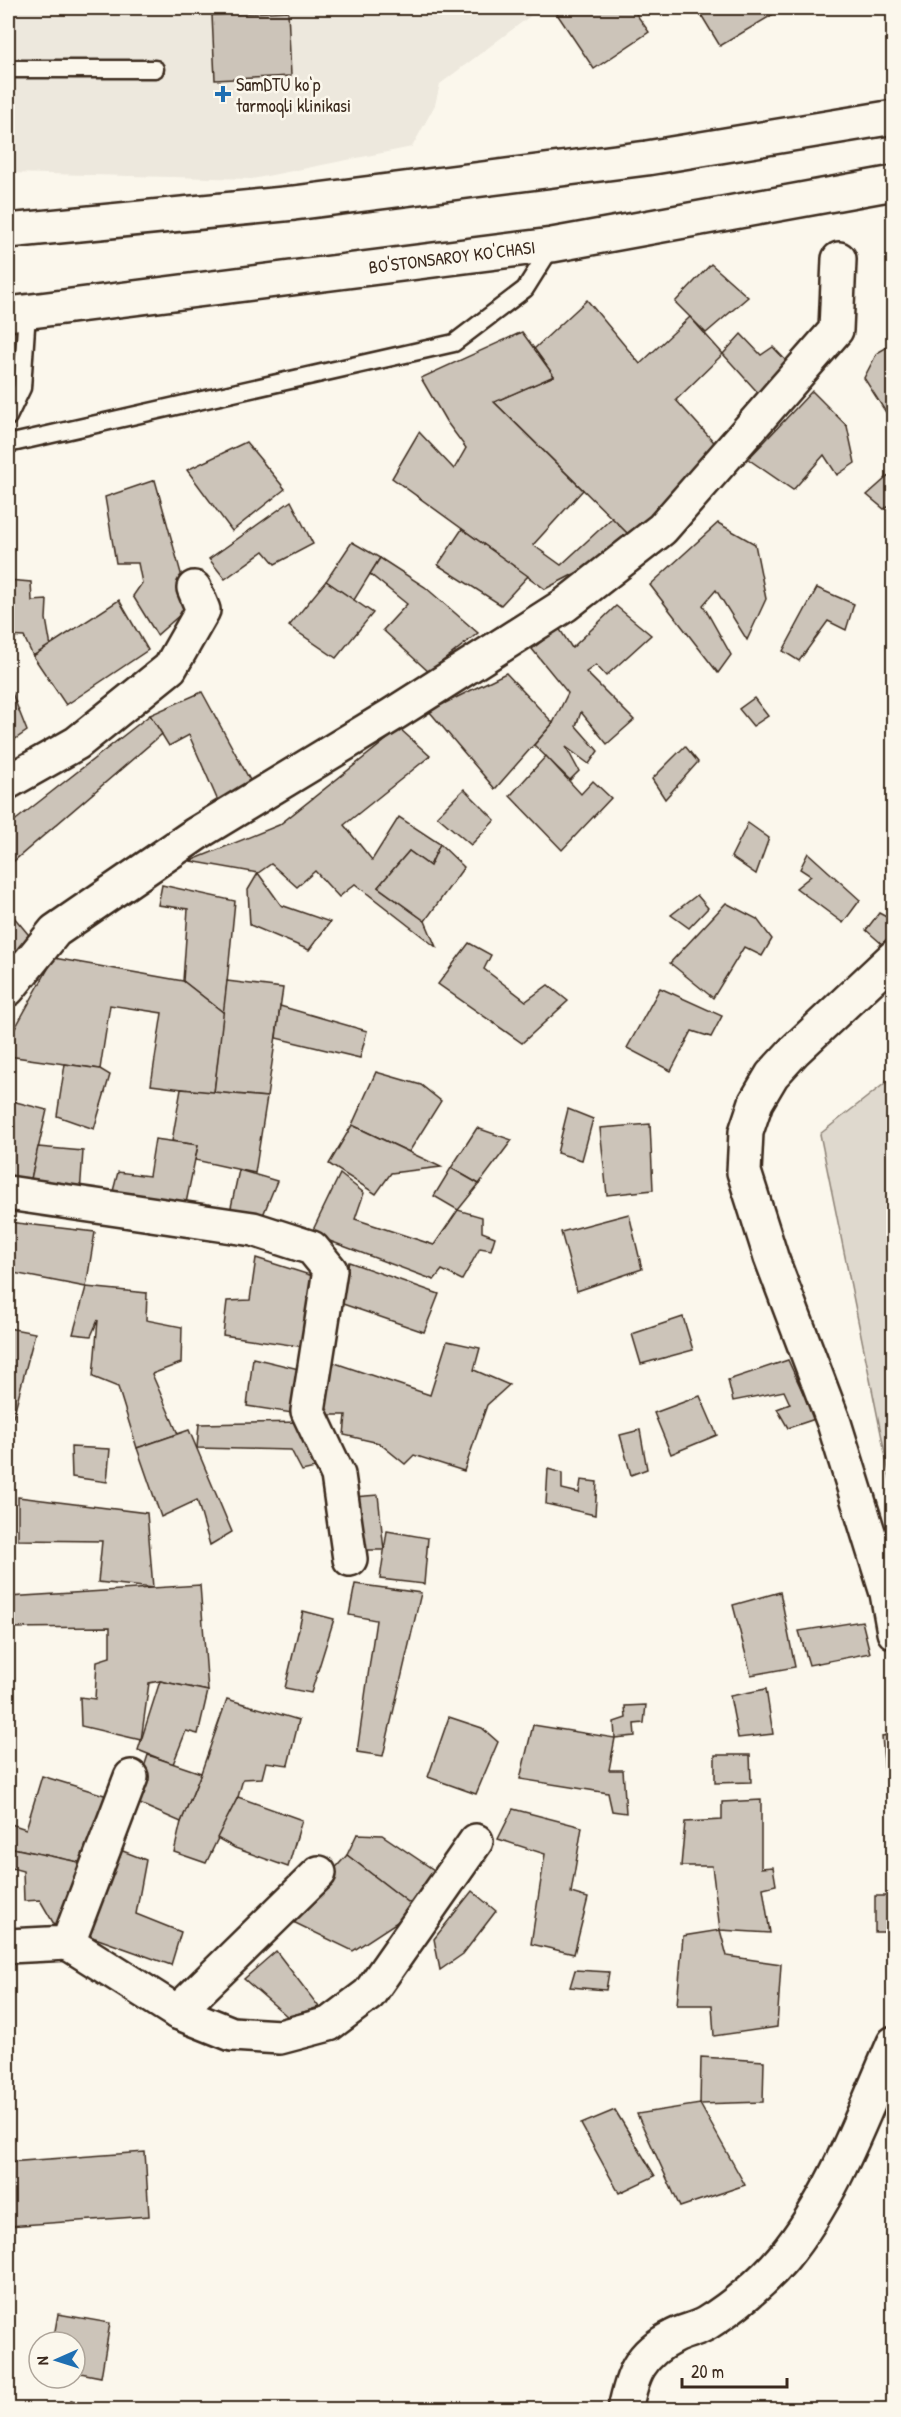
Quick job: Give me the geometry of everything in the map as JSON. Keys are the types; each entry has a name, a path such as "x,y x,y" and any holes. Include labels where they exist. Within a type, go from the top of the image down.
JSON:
{"street":[{"path":"8,231 294,203 647,158 894,117"},
{"name":"BO'STONSAROY KO'CHASI","path":"17,313 552,245 894,183"},
{"path":"8,989 56,931 196,834 393,715 565,605 662,528 836,330 839,260"},
{"path":"8,782 77,743 170,668 203,610 194,588"},
{"path":"894,957 794,1051 772,1075 756,1102 746,1132 744,1172 771,1257 834,1423 887,1593 894,1632"},
{"path":"8,1193 253,1229 312,1248 330,1270 308,1411 338,1475 350,1559"},
{"path":"68,1943 131,1777"},
{"path":"8,1946 68,1943 177,2012 232,2034 280,2037 329,2024 369,1994 476,1841"},
{"path":"177,2012 318,1873"},
{"path":"625,2409 632,2375 650,2352 672,2337 706,2324 767,2276 809,2223 855,2135 894,2043"}],"lane":[{"path":"8,69 156,69"},
{"path":"8,444 454,343 525,289 552,245"},
{"path":"8,417 22,388 17,313"}],"shaded area":[{"name":"SamDTU ko‘p tarmoqli klinikasi","path":"8,8 541,8 440,84 435,105 412,147 252,179 8,173"},
{"path":"893,1077 893,1492 820,1134"}],"building":[{"path":"553,8 632,8 649,32 594,69"},
{"path":"697,8 784,8 720,46"},
{"path":"288,11 291,76 215,80 212,15"},
{"path":"711,264 748,297 706,333 675,302"},
{"path":"587,300 640,364 690,317 723,354 676,400 722,451 636,542 494,402 554,376 534,349"},
{"path":"522,332 554,376 494,402 583,490 533,545 561,565 612,518 636,542 545,589 392,478 419,432 454,469 466,448 446,421 421,378"},
{"path":"741,334 761,355 773,347 793,368 761,396 723,354"},
{"path":"894,343 894,425 864,378 877,353"},
{"path":"812,391 847,426 855,463 837,475 824,455 793,490 748,459"},
{"path":"246,442 285,489 232,531 187,470"},
{"path":"894,471 894,504 884,509 867,495"},
{"path":"155,480 190,606 157,635 133,596 142,583 138,563 116,563 105,497"},
{"path":"291,501 313,544 275,564 264,551 225,579 209,559"},
{"path":"718,523 755,544 766,599 747,640 716,590 703,605 731,655 718,673 650,585"},
{"path":"462,529 528,576 501,605 438,565"},
{"path":"352,542 380,558 354,600 326,581"},
{"path":"380,558 425,587 478,633 429,672 383,630 407,604 370,574"},
{"path":"8,580 31,582 32,601 47,600 46,619 51,647 33,656 24,637 8,636"},
{"path":"326,581 373,613 336,658 289,626"},
{"path":"817,588 854,604 846,630 828,621 799,661 783,651"},
{"path":"119,600 148,650 66,705 33,656"},
{"path":"616,606 651,635 606,676 596,665 586,672 634,720 607,744 581,712 576,726 598,751 589,764 566,747 579,771 570,780 534,745 553,723 568,693 532,649 559,628 572,648"},
{"path":"506,673 553,723 495,789 429,711"},
{"path":"8,683 27,731 8,744"},
{"path":"202,692 252,784 218,801 189,735 169,746 150,715"},
{"path":"754,698 768,716 753,726 739,709"},
{"path":"150,715 162,734 8,866 8,826"},
{"path":"400,729 430,756 344,825 372,860 399,817 440,844 430,866 409,851 378,887 425,921 436,947 355,884 339,897 315,871 297,887 271,864 258,873 190,861 279,825"},
{"path":"685,746 698,762 665,799 652,779"},
{"path":"546,756 581,794 593,781 611,798 562,850 510,796"},
{"path":"464,789 495,820 471,845 437,816"},
{"path":"748,823 769,838 756,874 731,857"},
{"path":"440,844 464,867 425,921 378,887 409,851 430,866"},
{"path":"808,853 860,900 843,923 796,888 811,876 800,869"},
{"path":"258,873 281,905 330,922 309,950 250,925 248,890"},
{"path":"162,885 235,901 224,1013 183,981 188,909 158,905"},
{"path":"697,895 708,908 689,928 671,915"},
{"path":"726,903 757,919 772,939 762,956 744,947 713,998 670,963"},
{"path":"8,910 33,940 15,958 8,949"},
{"path":"879,913 894,921 894,931 882,944 866,930"},
{"path":"469,943 491,955 484,969 526,1001 548,985 568,1001 522,1043 438,984"},
{"path":"54,958 183,981 224,1013 214,1093 151,1085 162,1013 110,1005 100,1069 8,1056 8,1041"},
{"path":"227,981 283,988 267,1097 214,1093"},
{"path":"660,988 722,1016 711,1037 692,1031 671,1071 627,1048"},
{"path":"280,1006 367,1031 360,1058 276,1038"},
{"path":"65,1064 100,1069 110,1075 94,1129 57,1116"},
{"path":"376,1072 421,1085 441,1101 409,1152 352,1125"},
{"path":"181,1089 267,1097 255,1173 195,1160 198,1145 172,1141"},
{"path":"8,1100 47,1110 29,1188 8,1185"},
{"path":"568,1109 593,1119 582,1160 557,1153"},
{"path":"650,1124 653,1190 607,1195 600,1128"},
{"path":"352,1125 441,1167 391,1173 376,1194 329,1164"},
{"path":"477,1128 512,1140 479,1184 451,1168"},
{"path":"155,1139 198,1145 185,1208 112,1195 118,1172 149,1176"},
{"path":"38,1147 83,1151 80,1194 29,1188"},
{"path":"451,1168 479,1184 458,1210 434,1196"},
{"path":"239,1170 277,1181 261,1220 230,1212"},
{"path":"340,1174 364,1193 355,1219 434,1245 458,1210 482,1217 482,1232 495,1237 491,1250 480,1248 462,1280 442,1270 434,1280 311,1234"},
{"path":"629,1214 642,1269 577,1291 561,1232"},
{"path":"8,1222 95,1232 86,1287 8,1272"},
{"path":"256,1258 316,1277 304,1347 223,1335 227,1301 250,1300"},
{"path":"349,1262 439,1294 424,1332 337,1302"},
{"path":"86,1287 147,1293 146,1320 182,1327 181,1363 152,1374 178,1434 137,1448 118,1387 93,1377 98,1320 91,1336 73,1334"},
{"path":"683,1317 693,1350 641,1364 632,1334"},
{"path":"8,1328 35,1333 13,1417 8,1415"},
{"path":"447,1341 480,1348 474,1370 509,1385 487,1405 464,1471 414,1455 405,1464 379,1443 344,1435 346,1415 321,1415 329,1361 430,1395"},
{"path":"253,1358 299,1369 292,1413 247,1406"},
{"path":"788,1360 815,1419 788,1428 777,1409 790,1404 784,1391 733,1401 728,1380"},
{"path":"700,1396 717,1435 671,1454 654,1413"},
{"path":"302,1422 324,1466 302,1471 291,1450 197,1448 199,1424"},
{"path":"189,1430 232,1532 210,1545 197,1500 161,1517 137,1448"},
{"path":"640,1430 647,1469 631,1475 620,1435"},
{"path":"71,1447 110,1449 107,1482 72,1477"},
{"path":"548,1469 562,1473 562,1489 579,1493 581,1480 597,1482 595,1515 546,1504"},
{"path":"378,1495 384,1550 364,1550 353,1497"},
{"path":"18,1497 147,1513 153,1588 98,1582 102,1541 18,1540"},
{"path":"387,1531 428,1538 424,1584 380,1579"},
{"path":"355,1584 421,1593 383,1756 357,1752 376,1620 349,1615"},
{"path":"200,1585 208,1691 160,1681 149,1683 141,1740 81,1726 80,1697 95,1699 97,1661 110,1657 110,1627 8,1628 8,1597"},
{"path":"780,1592 795,1667 751,1675 733,1605"},
{"path":"303,1611 334,1619 311,1693 285,1688"},
{"path":"862,1621 870,1653 809,1665 799,1631"},
{"path":"160,1681 208,1691 198,1734 186,1731 173,1764 138,1750"},
{"path":"766,1689 773,1734 738,1738 730,1696"},
{"path":"227,1699 299,1720 288,1765 266,1762 262,1778 243,1779 238,1797 206,1863 174,1852 181,1822"},
{"path":"646,1705 644,1723 634,1724 635,1736 615,1738 614,1722 626,1718 625,1706"},
{"path":"449,1717 482,1728 498,1742 476,1794 428,1777"},
{"path":"533,1725 615,1738 609,1770 623,1770 626,1813 612,1811 608,1793 520,1779"},
{"path":"894,1734 894,1788 886,1788 882,1736"},
{"path":"148,1755 201,1773 181,1822 133,1801"},
{"path":"715,1755 750,1755 751,1782 715,1783"},
{"path":"42,1776 111,1797 83,1863 8,1847 8,1823 26,1829"},
{"path":"238,1797 302,1820 288,1867 235,1848 217,1838"},
{"path":"761,1800 761,1868 773,1867 776,1885 763,1888 770,1933 720,1930 712,1866 681,1866 685,1822 722,1820 722,1802"},
{"path":"513,1809 582,1827 571,1893 588,1898 574,1954 531,1944 545,1854 498,1839"},
{"path":"357,1834 382,1835 437,1872 417,1909 347,1855"},
{"path":"8,1847 83,1863 58,1931 40,1900 24,1901 23,1871 8,1867"},
{"path":"115,1848 146,1860 136,1914 181,1932 171,1965 84,1934"},
{"path":"347,1855 417,1909 353,1951 289,1920"},
{"path":"472,1891 496,1911 463,1954 440,1970 434,1939"},
{"path":"875,1896 894,1896 894,1932 875,1932"},
{"path":"720,1930 727,1956 781,1964 777,2027 714,2036 712,2005 677,2005 683,1936"},
{"path":"276,1951 319,2007 288,2017 244,1979"},
{"path":"575,1970 609,1972 606,1990 570,1987"},
{"path":"701,2057 764,2061 763,2102 700,2104"},
{"path":"700,2104 745,2185 680,2207 637,2114"},
{"path":"615,2110 655,2176 619,2193 581,2124"},
{"path":"145,2152 149,2216 8,2226 8,2162"},
{"path":"58,2314 110,2323 101,2377 87,2374 87,2330 55,2330"},
{"path":"71,2401 115,2410 69,2410"}],"place":[{"name":"SamDTU ko‘p tarmoqli klinikasi","path":"223,94"}]}
